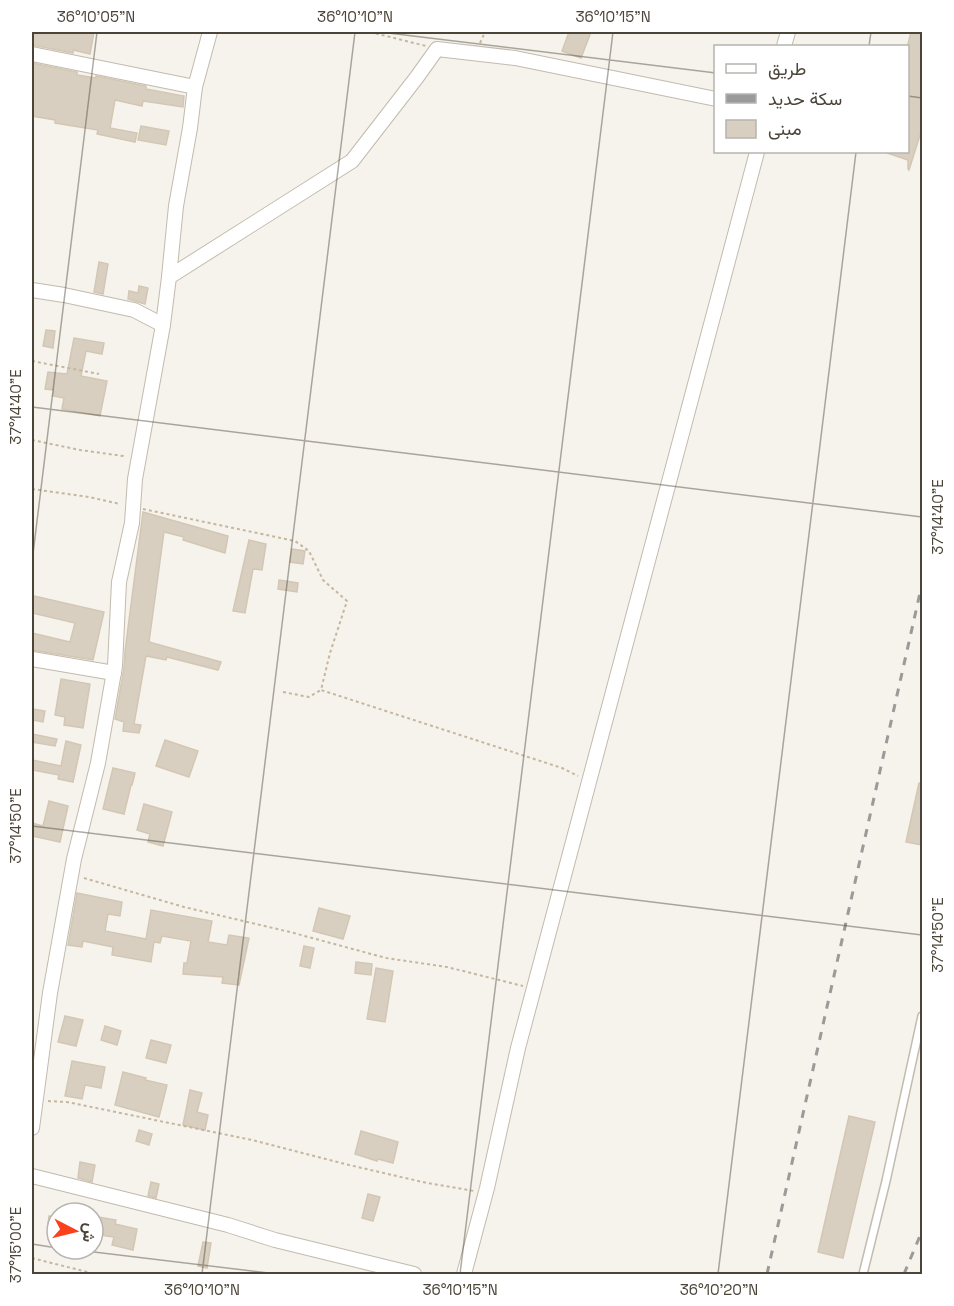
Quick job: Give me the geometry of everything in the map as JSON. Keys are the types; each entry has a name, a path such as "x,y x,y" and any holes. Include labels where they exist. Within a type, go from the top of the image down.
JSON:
{"street":[{"path":"32,1128 36,1100 37,1046 50,993 75,859 98,763 114,673 119,582 132,523 137,468 163,325 176,206 195,87 210,32"},
{"path":"169,277 352,161 438,49 515,58 714,99"},
{"path":"32,54 195,87"},
{"path":"464,1275 486,1193 518,1048 757,153"},
{"path":"32,290 134,310 163,325"},
{"path":"32,659 114,673"},
{"path":"32,1176 414,1275"}],"lane":[{"path":"863,1275 922,1016"}],"path":[{"path":"370,32 438,49"},
{"path":"32,361 99,374"},
{"path":"32,440 123,456 137,468"},
{"path":"32,489 89,497 295,541 309,551 323,580 347,602 330,653 321,690 309,697 283,692"},
{"path":"321,690 562,768 588,781"},
{"path":"72,875 184,907 386,958 447,967 534,989"},
{"path":"36,1100 67,1102 252,1140 427,1183 486,1193"},
{"path":"32,1258 95,1275"}],"building":[{"path":"32,32 94,32 90,54 32,45"},
{"path":"569,32 591,32 581,58 562,51"},
{"path":"911,32 922,32 922,129 909,170 908,160 887,153 909,153 908,44"},
{"path":"32,63 77,72 77,75 96,78 96,76 184,96 183,107 143,101 142,106 115,100 110,128 137,133 135,142 97,134 98,130 55,123 55,120 32,116"},
{"path":"141,126 169,131 166,145 138,140"},
{"path":"99,262 108,264 103,294 94,292"},
{"path":"139,286 148,288 145,304 128,299 129,291 138,293"},
{"path":"46,330 55,331 53,348 43,346"},
{"path":"74,338 104,343 102,354 86,351 81,376 107,381 100,416 62,409 64,398 53,396 54,390 45,389 48,372 67,374"},
{"path":"143,512 228,536 225,553 164,532 149,642 221,662 218,670 167,657 166,660 146,656 134,724 141,725 139,733 123,731 124,722 115,719 124,668"},
{"path":"249,540 266,544 262,570 253,569 245,613 233,611"},
{"path":"292,549 305,551 303,564 290,562"},
{"path":"279,580 298,583 297,592 278,589"},
{"path":"34,596 104,612 93,660 32,650 32,633 70,642 75,623 32,613"},
{"path":"61,679 90,684 83,728 64,725 65,717 55,715"},
{"path":"33,709 45,711 43,722 32,720"},
{"path":"32,734 57,739 55,746 32,742"},
{"path":"165,740 198,751 189,777 156,766"},
{"path":"66,741 81,745 73,782 58,779 59,775 32,770 32,760 61,766"},
{"path":"113,768 135,773 124,814 103,809"},
{"path":"919,783 922,784 922,845 906,842"},
{"path":"49,801 68,806 60,842 32,836 32,823 43,826"},
{"path":"144,804 172,812 163,846 148,842 150,834 137,830"},
{"path":"77,893 122,902 120,916 108,914 105,931 146,939 151,910 212,921 208,942 227,945 229,935 249,938 239,985 222,983 223,977 183,974 191,941 162,936 160,943 154,942 151,962 112,955 113,947 83,941 82,947 68,945"},
{"path":"319,908 350,916 343,939 313,931"},
{"path":"304,946 314,948 310,968 300,966"},
{"path":"356,962 372,964 371,975 355,973"},
{"path":"376,968 393,971 385,1022 367,1019"},
{"path":"65,1016 83,1020 76,1046 58,1042"},
{"path":"105,1026 121,1031 117,1045 101,1040"},
{"path":"151,1040 171,1045 166,1063 146,1058"},
{"path":"72,1061 105,1067 101,1088 85,1085 82,1099 65,1096"},
{"path":"123,1072 167,1085 159,1117 115,1105"},
{"path":"190,1090 202,1093 197,1112 208,1115 205,1130 183,1125"},
{"path":"849,1116 875,1122 843,1258 818,1252"},
{"path":"139,1130 152,1134 149,1145 136,1141"},
{"path":"361,1131 398,1142 393,1163 355,1154"},
{"path":"80,1162 95,1165 92,1182 78,1178"},
{"path":"151,1182 159,1184 156,1198 148,1196"},
{"path":"368,1194 380,1197 373,1221 362,1218"},
{"path":"105,1218 116,1220 115,1224 137,1229 133,1250 112,1245 114,1237 105,1236"},
{"path":"203,1242 211,1243 207,1268 198,1266"}],"railway":[{"path":"767,1274 922,584"},
{"path":"904,1274 922,1231"}]}
